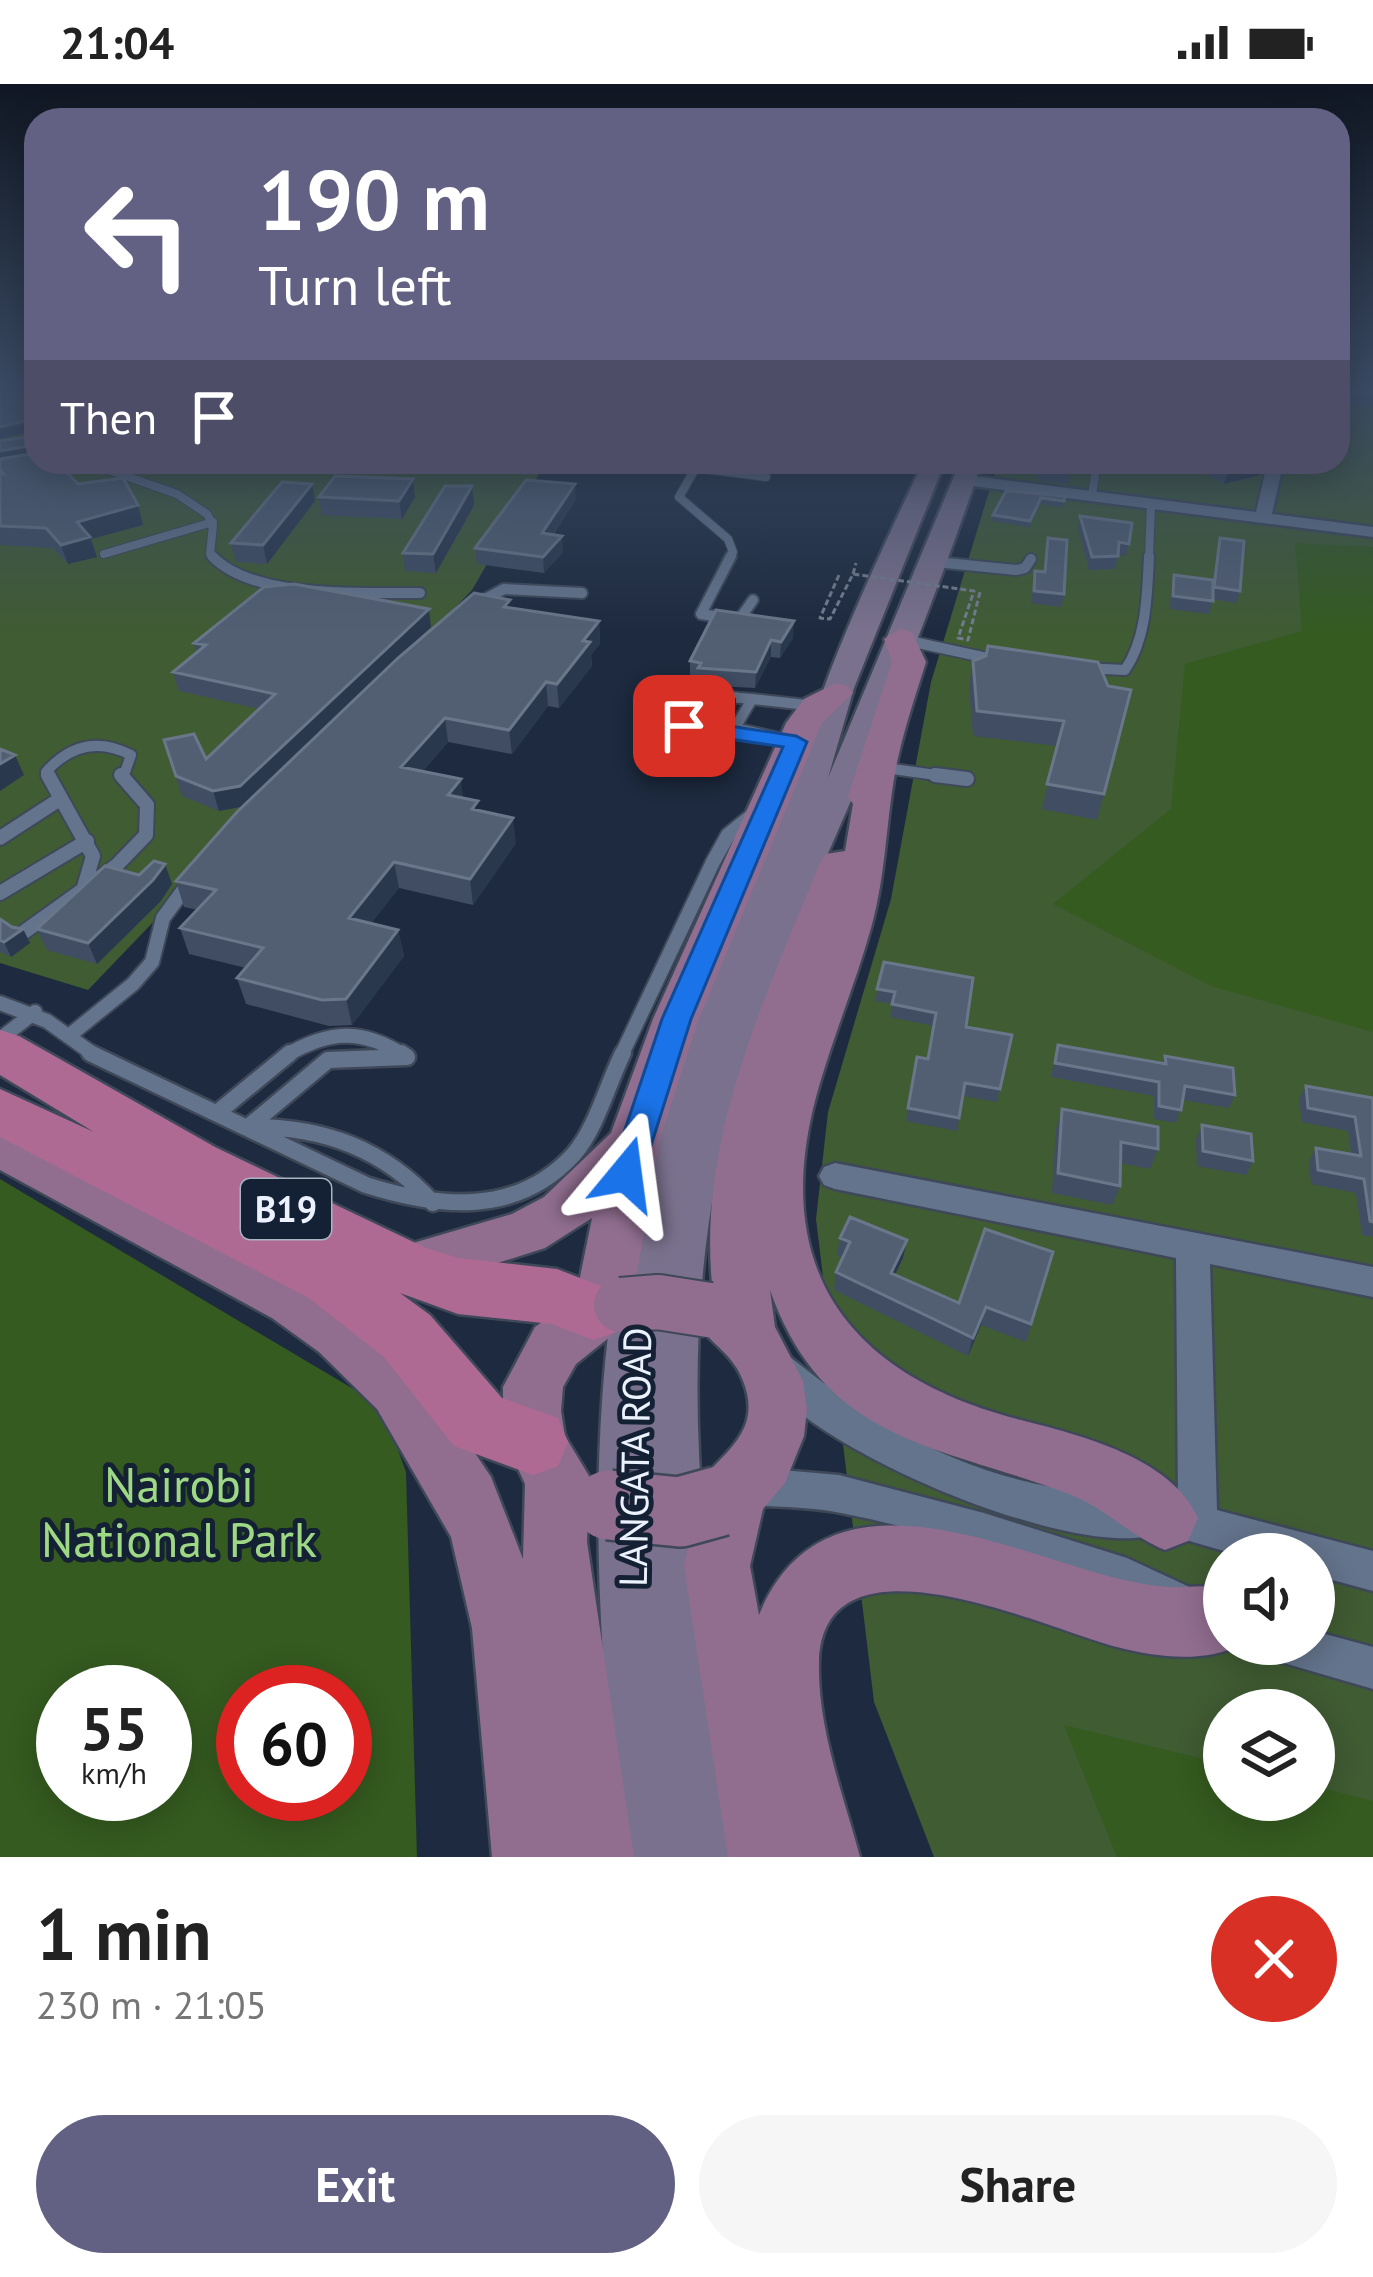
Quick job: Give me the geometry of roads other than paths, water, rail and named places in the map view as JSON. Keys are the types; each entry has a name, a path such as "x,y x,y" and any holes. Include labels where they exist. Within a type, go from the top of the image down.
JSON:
{"highway":[{"name":"B19","path":"18,1031 194,1163 406,1268 458,1286 557,1297 605,1309"},
{"name":"B19","path":"0,1111 332,1279 406,1336 478,1423 566,1475"}],"main road":[{"name":"LANGATA ROAD","path":"656,1857 644,1773 627,1396 643,1257 663,1156 702,1033 816,767 816,714 954,474"},
{"path":"767,1857 717,1566 733,1493 772,1442 777,1397 725,1315 694,1175 734,1042 936,562 956,474"},
{"path":"725,1315 746,1134 785,1009 878,767 909,662 900,640"},
{"path":"605,1309 633,1143 676,1019 766,811 816,714"},
{"path":"878,767 851,924 800,1075 774,1181 775,1220 787,1264 807,1310 836,1354 899,1406 958,1432 1087,1470 1182,1521"},
{"path":"406,1268 526,1232 563,1214 633,1143"},
{"path":"0,1146 292,1300 340,1334 398,1389 468,1499 488,1552 516,1690 531,1857"},
{"path":"595,1857 554,1542 566,1475 530,1399 536,1372 550,1348 605,1309 658,1302 725,1315"},
{"name":"LANGATA ROAD","path":"722,1857 695,1715 671,1452 725,1315"},
{"path":"566,1475 680,1512 733,1493"},
{"path":"821,1857 783,1687 783,1653 794,1605 825,1576 868,1558 901,1554 984,1573 1159,1625 1203,1624"}],"street":[{"path":"979,474 1092,495 1373,532"},
{"path":"1263,518 1273,474"},
{"path":"835,1176 1373,1282"},
{"path":"1182,1521 1197,1326 1192,1246"},
{"path":"725,1315 845,1423 914,1462 1066,1509 1182,1521 1228,1533"},
{"path":"733,1493 839,1494 1127,1578 1203,1615"},
{"path":"1335,1561 1373,1571"},
{"path":"1335,1658 1373,1668"}],"lane":[{"path":"122,474 165,488 213,522"},
{"path":"693,474 679,497 728,539 733,552 701,614 739,620 753,600"},
{"path":"749,474 766,477"},
{"path":"1092,495 1095,474"},
{"path":"1071,667 1125,670 1132,664 1141,630 1151,503"},
{"path":"104,554 213,522"},
{"path":"213,522 210,554 227,574 268,583 420,593"},
{"path":"936,562 1016,571 1031,559"},
{"path":"459,618 504,589 582,592"},
{"path":"900,640 1013,663"},
{"path":"692,694 752,699 816,714 737,731 684,726 673,720 682,700 692,694"},
{"path":"737,731 752,699"},
{"path":"24,932 116,866 146,836 147,805 121,775 131,755 102,742 58,757 46,772 93,856 84,887"},
{"path":"878,767 967,779"},
{"path":"0,838 60,799"},
{"path":"0,1039 18,1031 70,1035 88,1052 371,1190 433,1203 492,1203 523,1194 553,1177 576,1152 728,835 740,822 766,811"},
{"path":"0,893 87,841"},
{"path":"70,1035 133,984 152,962 164,918 201,862"},
{"path":"0,1003 18,1031"},
{"path":"217,1113 281,1055 319,1036 334,1032 389,1042 407,1057 328,1060 247,1127"},
{"path":"247,1127 285,1126 346,1139 411,1174 433,1203"}],"park label":[{"name":"Nairobi National Park","path":"179,1512"}]}
